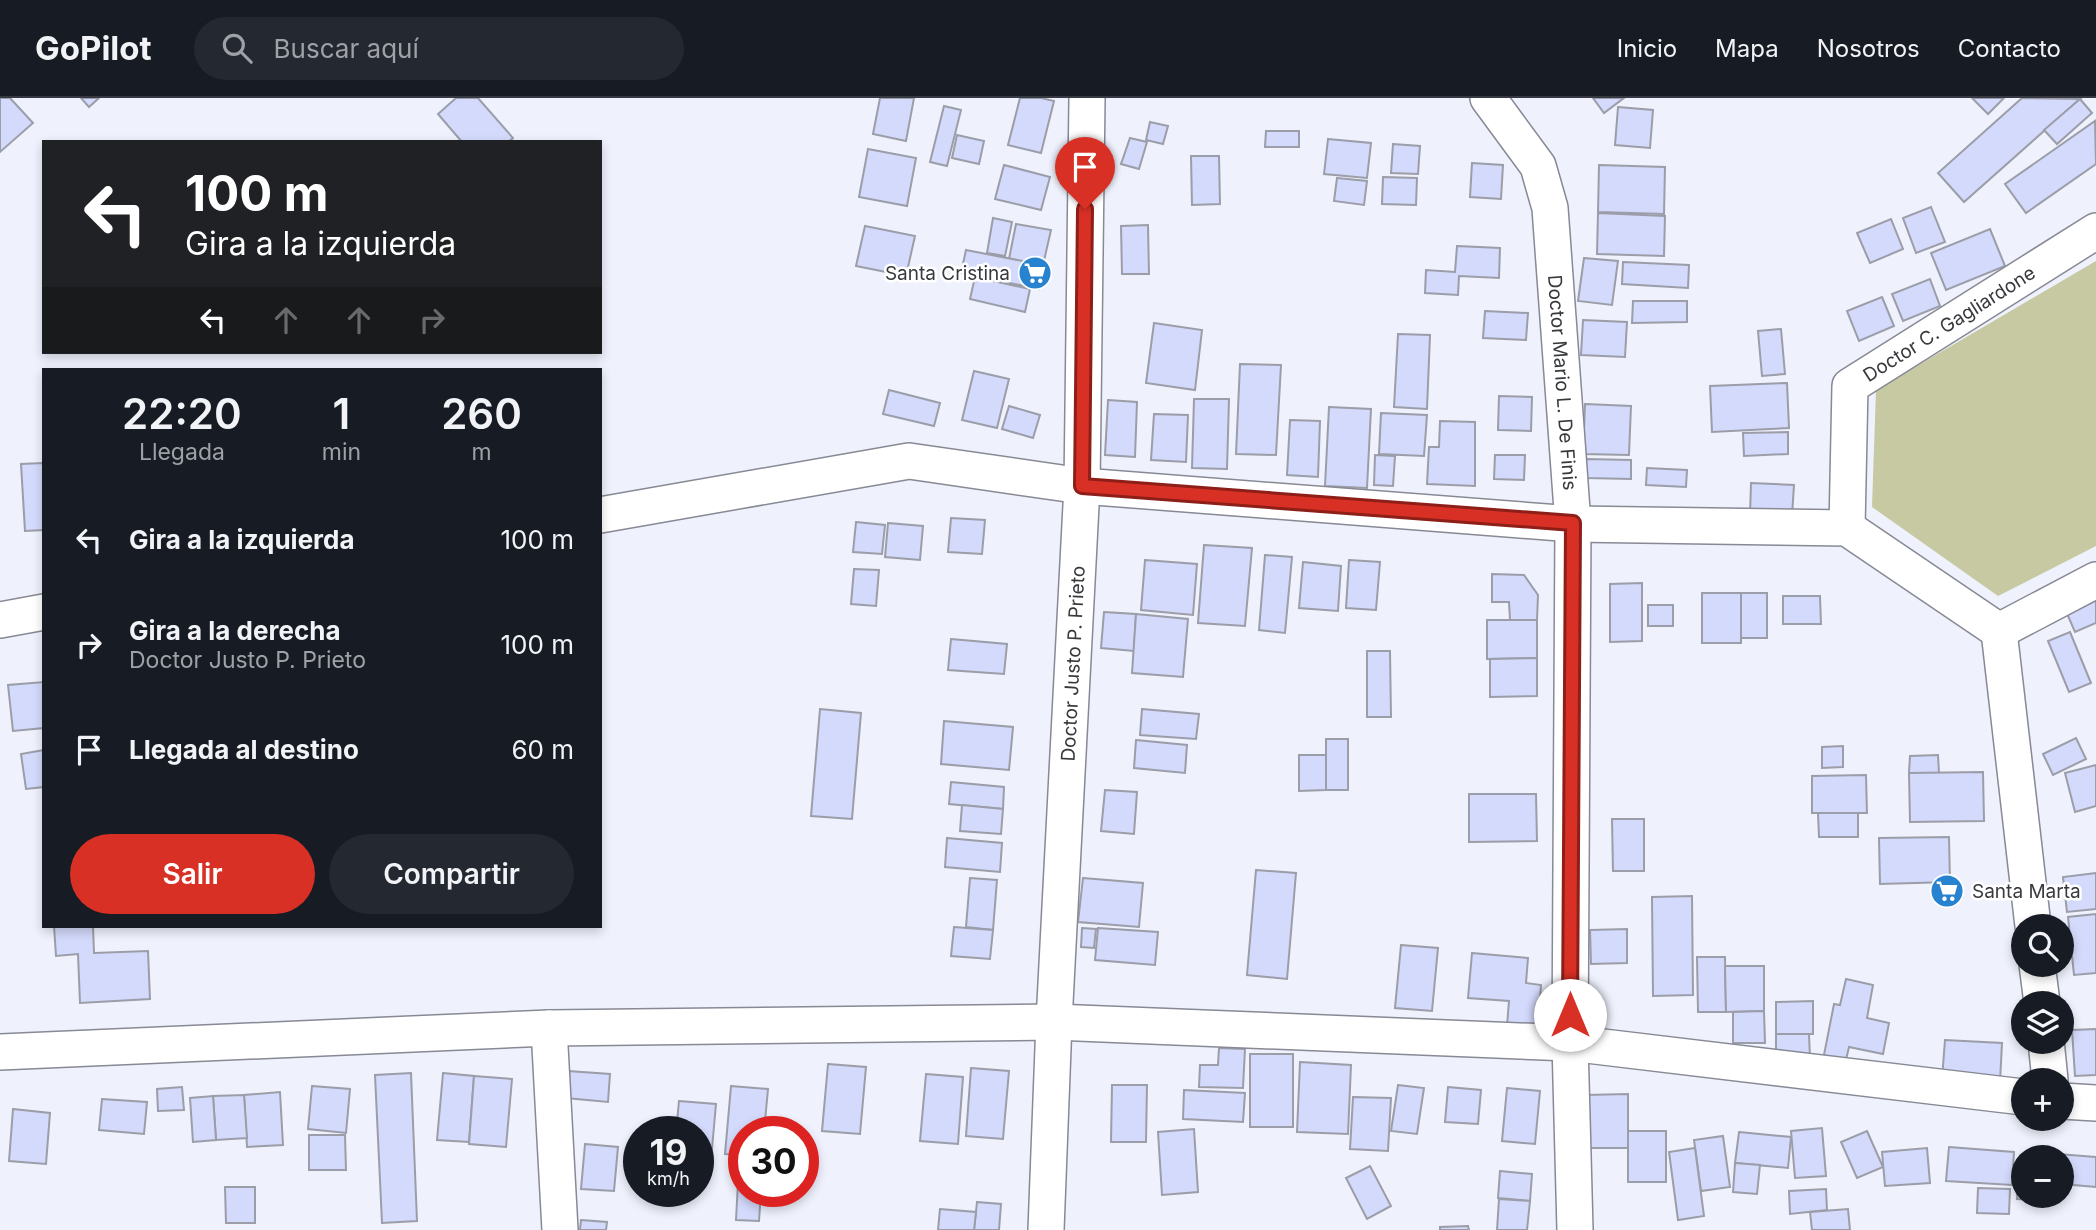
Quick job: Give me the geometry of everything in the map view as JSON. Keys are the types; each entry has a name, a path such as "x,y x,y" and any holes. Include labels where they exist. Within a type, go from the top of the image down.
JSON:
{"street":[{"name":"Doctor Justo P. Prieto","path":"1046,1230 1082,486 1087,98"},
{"name":"Doctor Mario L. De Finis","path":"1488,98 1538,166 1550,208 1573,523 1570,1043 1575,1230"},
{"name":"Doctor C. Gagliardone","path":"1847,528 1850,386 2096,231"},
{"path":"602,515 909,461 1082,486 1573,523 1847,528 1999,631 2032,914"},
{"path":"1999,631 2096,580"},
{"path":"0,620 42,612"},
{"path":"0,1052 549,1028 1054,1022 1570,1043 2011,1096"},
{"path":"549,1028 560,1230"},
{"path":"2074,1102 2096,1103"}],"green space":[{"path":"2096,261 2096,546 1998,596 1872,507 1876,390"}],"building":[{"path":"0,98 10,98 33,123 0,152"},
{"path":"81,98 99,98 89,107"},
{"path":"456,98 478,98 513,138 460,140 438,114"},
{"path":"880,98 914,98 906,141 873,134"},
{"path":"1020,98 1054,101 1041,153 1008,145"},
{"path":"1593,98 1624,98 1604,113"},
{"path":"1972,98 2004,98 1988,114"},
{"path":"2022,98 2080,99 1964,202 1938,173"},
{"path":"2080,99 2092,113 2057,144 2044,130"},
{"path":"944,106 961,110 947,166 930,162"},
{"path":"1618,107 1653,110 1650,148 1615,145"},
{"path":"2095,121 2096,164 2026,213 2005,184"},
{"path":"1150,122 1168,126 1163,144 1146,140"},
{"path":"1266,131 1299,131 1299,147 1265,147"},
{"path":"957,135 984,141 979,164 952,158"},
{"path":"1130,138 1147,142 1139,169 1121,164"},
{"path":"1328,139 1371,143 1367,178 1324,174"},
{"path":"1393,144 1420,146 1418,174 1391,173"},
{"path":"868,149 916,158 907,206 859,197"},
{"path":"1191,156 1219,156 1220,204 1192,205"},
{"path":"1472,163 1503,165 1501,199 1470,197"},
{"path":"1004,165 1050,177 1041,210 995,199"},
{"path":"1599,165 1665,167 1664,214 1598,212"},
{"path":"1383,177 1417,178 1416,205 1382,204"},
{"path":"1337,178 1367,181 1364,205 1334,201"},
{"path":"1931,207 1945,242 1916,253 1903,218"},
{"path":"1598,213 1665,216 1664,256 1597,254"},
{"path":"993,218 1012,222 1005,256 987,253"},
{"path":"1891,219 1903,249 1870,263 1857,233"},
{"path":"1016,224 1051,230 1043,265 1009,259"},
{"path":"1148,225 1149,274 1122,274 1121,226"},
{"path":"865,226 915,236 906,276 856,266"},
{"path":"1990,229 2005,266 1946,290 1931,253"},
{"path":"1457,246 1500,248 1499,278 1459,276 1458,295 1425,293 1426,270 1455,272"},
{"path":"966,250 1043,265 1039,289 961,273"},
{"path":"1584,258 1618,261 1612,305 1578,301"},
{"path":"1623,262 1689,265 1688,288 1622,284"},
{"path":"975,277 1030,289 1025,312 970,299"},
{"path":"1930,279 1940,306 1903,321 1892,294"},
{"path":"1882,297 1894,326 1859,341 1847,311"},
{"path":"1633,301 1687,301 1687,322 1632,323"},
{"path":"1485,311 1528,313 1526,340 1483,338"},
{"path":"1583,320 1627,322 1625,357 1581,355"},
{"path":"1154,323 1202,330 1195,390 1146,383"},
{"path":"1781,329 1785,374 1762,376 1758,331"},
{"path":"1398,334 1430,335 1427,409 1394,407"},
{"path":"1240,364 1281,365 1276,455 1236,454"},
{"path":"974,371 1009,379 997,428 962,420"},
{"path":"1787,383 1789,428 1712,432 1710,386"},
{"path":"889,390 940,403 934,426 883,414"},
{"path":"1499,396 1532,397 1531,431 1498,430"},
{"path":"1194,399 1229,399 1227,469 1192,468"},
{"path":"1108,400 1137,402 1135,457 1105,455"},
{"path":"1585,404 1631,406 1629,455 1583,454"},
{"path":"1009,406 1040,415 1033,438 1002,429"},
{"path":"1329,407 1371,409 1367,488 1325,486"},
{"path":"1381,413 1427,415 1424,456 1379,454"},
{"path":"1154,414 1188,415 1186,462 1151,460"},
{"path":"1290,420 1320,421 1318,477 1287,475"},
{"path":"1440,421 1475,422 1475,486 1427,484 1429,447 1439,447"},
{"path":"1788,432 1788,454 1744,456 1743,433"},
{"path":"1375,455 1395,456 1393,486 1374,485"},
{"path":"1495,455 1525,455 1524,480 1494,479"},
{"path":"1586,459 1631,460 1631,479 1586,478"},
{"path":"42,463 42,530 25,531 21,464"},
{"path":"1647,468 1687,470 1686,487 1646,485"},
{"path":"1751,483 1794,485 1792,516 1750,515"},
{"path":"951,518 985,520 982,554 948,552"},
{"path":"856,522 885,525 882,554 853,552"},
{"path":"888,523 923,526 920,560 885,557"},
{"path":"1204,545 1252,548 1245,626 1198,623"},
{"path":"1265,555 1292,557 1285,633 1259,630"},
{"path":"1145,560 1197,564 1193,615 1141,610"},
{"path":"1349,560 1380,562 1376,610 1346,608"},
{"path":"1303,562 1341,566 1338,611 1299,608"},
{"path":"854,569 879,570 876,606 851,604"},
{"path":"1492,574 1524,575 1538,595 1537,620 1510,620 1509,602 1492,602"},
{"path":"1642,583 1642,641 1610,642 1610,584"},
{"path":"1702,593 1741,593 1741,643 1702,643"},
{"path":"1741,593 1767,593 1767,638 1741,638"},
{"path":"2096,595 2096,623 2075,632 2065,609"},
{"path":"1783,596 1820,596 1821,624 1783,624"},
{"path":"1648,605 1673,605 1673,626 1648,626"},
{"path":"1104,612 1136,614 1134,651 1101,648"},
{"path":"1136,614 1188,619 1183,677 1132,673"},
{"path":"1487,620 1537,620 1537,658 1487,659"},
{"path":"2070,632 2091,683 2069,692 2048,641"},
{"path":"951,639 1007,644 1004,674 948,670"},
{"path":"1367,651 1390,651 1391,717 1367,717"},
{"path":"1537,658 1537,696 1490,697 1490,659"},
{"path":"42,682 42,728 13,731 8,685"},
{"path":"820,709 861,713 852,819 811,816"},
{"path":"1142,709 1199,714 1196,739 1140,735"},
{"path":"944,721 1013,727 1009,770 941,764"},
{"path":"2076,738 2086,759 2053,775 2043,754"},
{"path":"1326,739 1348,739 1348,790 1326,790"},
{"path":"1136,740 1187,745 1185,773 1134,768"},
{"path":"1843,746 1843,767 1822,768 1822,747"},
{"path":"42,750 42,787 26,789 21,754"},
{"path":"1299,755 1326,755 1326,790 1299,791"},
{"path":"1938,755 1939,773 1909,773 1910,756"},
{"path":"2096,765 2096,806 2075,812 2065,773"},
{"path":"1983,772 1984,821 1910,822 1909,773"},
{"path":"1866,775 1867,813 1812,813 1812,776"},
{"path":"951,782 1004,787 1003,809 949,804"},
{"path":"1105,790 1137,792 1134,834 1101,831"},
{"path":"1469,794 1536,794 1537,841 1469,842"},
{"path":"962,805 1003,809 1001,834 960,831"},
{"path":"1818,813 1858,813 1858,837 1819,837"},
{"path":"1612,819 1644,819 1644,871 1613,871"},
{"path":"1949,837 1950,882 1880,884 1879,838"},
{"path":"947,838 1002,843 1000,872 945,867"},
{"path":"1256,870 1296,873 1287,979 1247,975"},
{"path":"2096,873 2096,909 2067,912 2063,877"},
{"path":"970,878 997,880 993,930 966,927"},
{"path":"1083,878 1143,883 1139,927 1078,922"},
{"path":"1692,896 1693,995 1653,996 1652,897"},
{"path":"2096,914 2096,973 2074,975 2074,916"},
{"path":"954,927 993,930 990,959 951,956"},
{"path":"54,928 93,928 94,953 148,951 150,999 80,1003 78,954 56,956"},
{"path":"1082,928 1096,929 1094,948 1081,947"},
{"path":"1098,928 1158,932 1155,965 1095,960"},
{"path":"1627,929 1627,963 1591,964 1590,930"},
{"path":"1401,945 1438,948 1432,1011 1395,1008"},
{"path":"1472,953 1528,958 1526,983 1541,985 1538,1028 1507,1026 1509,1001 1468,998"},
{"path":"1697,957 1725,957 1726,1012 1698,1012"},
{"path":"1725,966 1764,966 1764,1011 1726,1012"},
{"path":"1846,979 1873,985 1867,1018 1889,1023 1883,1054 1849,1047 1845,1064 1823,1060 1834,1004 1840,1005"},
{"path":"1813,1001 1813,1034 1776,1034 1776,1002"},
{"path":"1764,1011 1765,1043 1733,1043 1733,1012"},
{"path":"2096,1029 2096,1075 2075,1076 2074,1030"},
{"path":"1776,1034 1809,1034 1810,1058 1776,1058"},
{"path":"1945,1040 2002,1043 2000,1082 1942,1079"},
{"path":"1219,1048 1245,1049 1243,1088 1199,1087 1200,1065 1218,1065"},
{"path":"1250,1054 1293,1054 1293,1127 1250,1127"},
{"path":"1300,1062 1351,1065 1348,1134 1297,1132"},
{"path":"828,1064 866,1067 860,1134 822,1131"},
{"path":"971,1068 1009,1071 1003,1139 966,1136"},
{"path":"568,1071 610,1074 608,1102 566,1098"},
{"path":"411,1073 417,1221 382,1223 375,1075"},
{"path":"443,1073 474,1076 469,1142 437,1140"},
{"path":"926,1074 963,1077 958,1144 920,1141"},
{"path":"474,1076 512,1079 506,1147 469,1144"},
{"path":"1112,1085 1147,1085 1146,1142 1111,1142"},
{"path":"1398,1085 1424,1088 1417,1134 1391,1131"},
{"path":"312,1086 350,1089 346,1133 308,1129"},
{"path":"731,1086 768,1089 765,1116 728,1116"},
{"path":"182,1087 184,1110 158,1111 157,1089"},
{"path":"1448,1087 1481,1090 1478,1124 1445,1122"},
{"path":"1507,1088 1540,1091 1535,1144 1502,1141"},
{"path":"1184,1090 1245,1093 1243,1122 1183,1119"},
{"path":"280,1092 283,1145 247,1147 244,1095"},
{"path":"1628,1094 1628,1148 1585,1148 1585,1095"},
{"path":"244,1095 247,1138 216,1140 213,1096"},
{"path":"213,1096 216,1140 193,1142 190,1098"},
{"path":"1353,1097 1391,1098 1388,1151 1350,1149"},
{"path":"102,1099 147,1102 144,1134 99,1130"},
{"path":"679,1101 716,1104 714,1126 714,1116 678,1116"},
{"path":"13,1109 50,1113 46,1164 9,1161"},
{"path":"728,1120 728,1154 725,1154"},
{"path":"1822,1128 1826,1176 1795,1178 1791,1131"},
{"path":"1194,1129 1198,1192 1162,1195 1158,1132"},
{"path":"1628,1131 1666,1131 1666,1182 1628,1182"},
{"path":"1867,1131 1883,1167 1857,1178 1841,1142"},
{"path":"1739,1132 1791,1137 1788,1168 1735,1163"},
{"path":"309,1135 345,1135 346,1170 309,1170"},
{"path":"1723,1136 1730,1187 1701,1191 1694,1140"},
{"path":"585,1144 618,1147 614,1191 581,1189"},
{"path":"1949,1147 2011,1152 2011,1185 1946,1181"},
{"path":"1695,1148 1704,1216 1678,1220 1669,1152"},
{"path":"1927,1148 1930,1183 1885,1186 1882,1152"},
{"path":"2074,1155 2096,1157 2096,1187 2074,1185"},
{"path":"1735,1163 1760,1165 1757,1194 1733,1192"},
{"path":"1370,1166 1391,1206 1367,1219 1346,1178"},
{"path":"1500,1171 1532,1174 1530,1201 1498,1198"},
{"path":"225,1187 255,1187 255,1223 226,1223"},
{"path":"1978,1188 2010,1189 2009,1214 1977,1213"},
{"path":"1826,1189 1827,1210 1790,1214 1789,1191"},
{"path":"1499,1199 1530,1201 1527,1230 1497,1230"},
{"path":"977,1202 1001,1204 999,1230 974,1230"},
{"path":"737,1207 760,1207 759,1221 736,1220"},
{"path":"940,1209 976,1212 974,1230 938,1230"},
{"path":"1848,1209 1850,1230 1812,1230 1810,1212"},
{"path":"581,1220 607,1222 606,1230 580,1230"},
{"path":"1468,1226 1469,1230 1440,1230 1440,1227"}],"place":[{"name":"Santa Cristina","path":"1035,273"},
{"name":"Santa Marta","path":"1947,891"}],"route":[{"path":"1085,209 1082,486 1573,523 1570,1015"}]}
